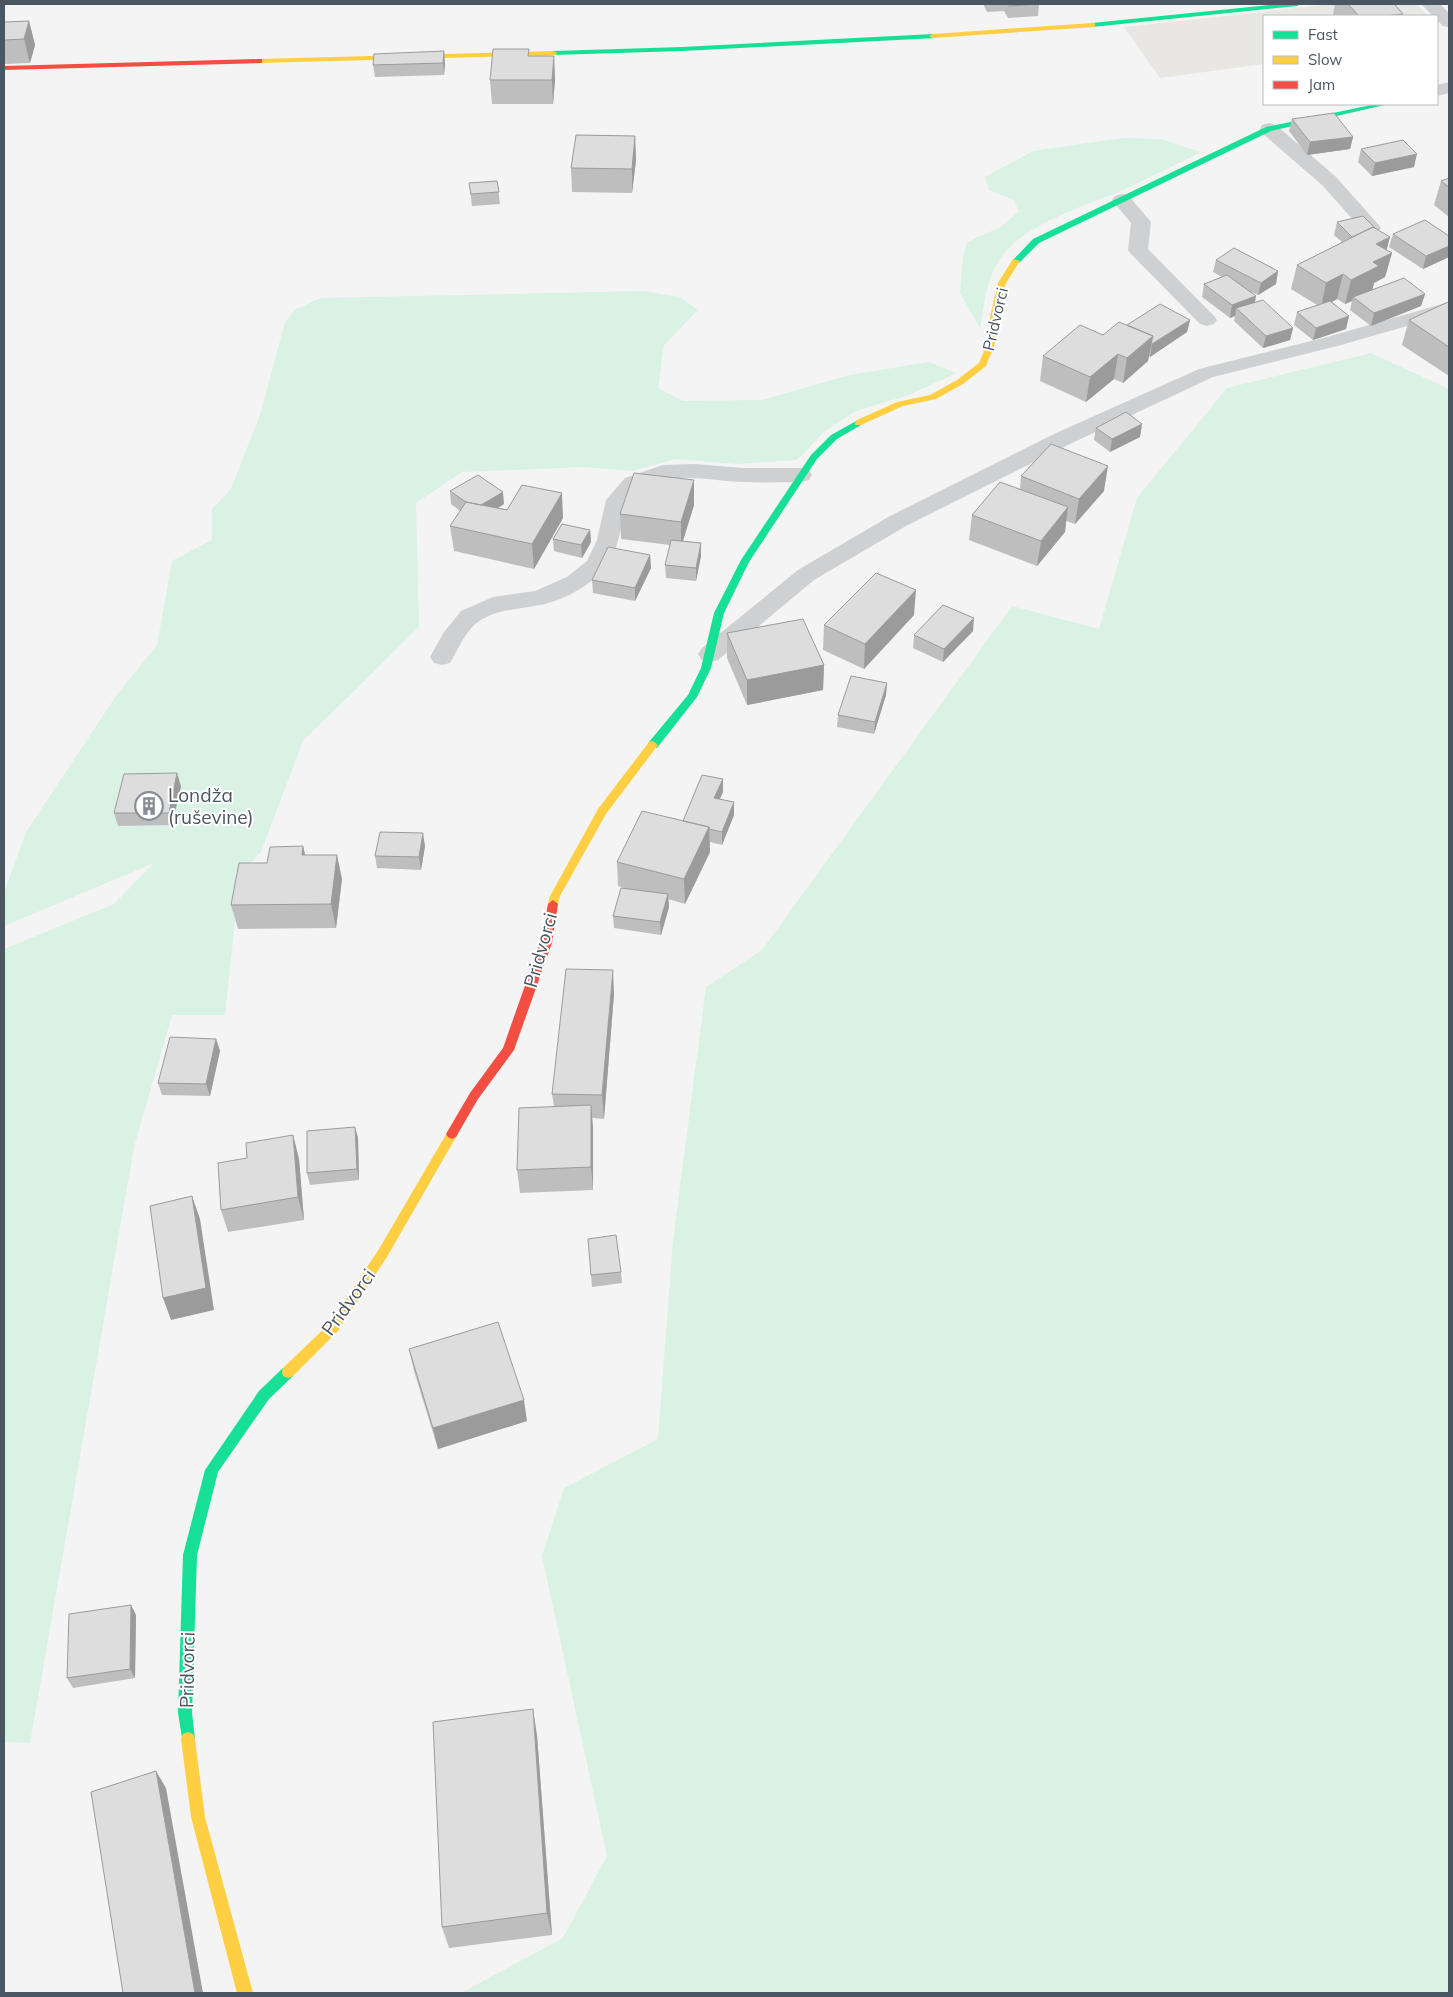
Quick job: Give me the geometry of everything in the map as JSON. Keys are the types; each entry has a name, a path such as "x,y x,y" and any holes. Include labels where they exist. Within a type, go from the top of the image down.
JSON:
{"street":[{"path":"4,68 682,49 1082,26 1297,4"},
{"path":"1430,4 1449,22"},
{"name":"Pridvorci","path":"244,1993 198,1817 185,1713 190,1555 212,1470 264,1395 334,1327 383,1253 474,1096 508,1050 546,943 555,896 602,812 633,769 692,697 706,668 719,613 744,562 801,475 814,457 834,437 867,417 900,404 933,397 960,382 983,364 992,341 994,317 1002,283 1017,259 1036,241 1269,129 1380,105"},
{"path":"1269,129 1329,181 1370,228"},
{"path":"1122,200 1141,222 1138,250 1206,320"},
{"path":"710,654 806,576 898,521 1004,466 1080,430 1206,372 1334,341 1449,308"},
{"path":"442,658 452,638 469,617 501,602 539,598 575,582 596,565 608,540 617,500 633,484 663,472 694,471 743,475 801,475"}],"shaded area":[{"path":"1332,4 1416,4 1427,15 1263,15 1263,64 1160,78 1124,27"}],"green space":[{"path":"1123,138 1161,139 1201,152 1125,189 1056,218 1022,237 1008,249 994,270 986,294 980,328 960,293 963,257 967,242 1001,227 1019,211 1013,200 989,190 985,177 1033,151"},
{"path":"644,291 680,297 698,310 664,345 658,388 683,401 762,400 850,375 929,362 956,373 909,395 856,411 826,430 797,460 736,464 676,459 631,471 585,467 462,472 416,503 419,627 303,741 261,852 240,874 225,1015 172,1015 134,1147 30,1743 4,1742 4,949 114,904 154,863 4,926 4,893 26,832 116,696 157,645 172,561 212,540 212,509 231,489 260,415 285,322 295,310 320,298"},
{"path":"1371,353 1449,389 1449,1993 461,1993 563,1938 607,1856 542,1556 564,1488 658,1439 673,1240 706,987 762,950 1012,606 1099,629 1137,498 1227,388"}],"building":[{"path":"1008,4 1038,4 1009,6"},
{"path":"1348,4 1394,4 1403,14 1394,15 1358,15"},
{"path":"29,21 24,39 4,40 4,22"},
{"path":"493,49 529,49 528,56 554,56 552,80 490,80"},
{"path":"444,51 443,63 373,65 374,54"},
{"path":"1334,113 1353,137 1310,142 1292,119"},
{"path":"576,135 635,136 632,169 571,168"},
{"path":"1403,140 1417,154 1375,163 1361,149"},
{"path":"1449,178 1449,187 1441,181"},
{"path":"497,181 499,192 471,194 469,183"},
{"path":"1363,216 1375,228 1373,227 1352,237 1337,222"},
{"path":"1425,220 1449,236 1449,246 1426,256 1393,234"},
{"path":"1373,227 1390,237 1376,244 1392,253 1373,262 1379,266 1351,280 1343,274 1326,283 1297,265"},
{"path":"1234,248 1278,271 1261,283 1216,260"},
{"path":"1227,275 1256,296 1232,305 1204,284"},
{"path":"1404,278 1425,294 1374,313 1353,297"},
{"path":"1263,300 1293,328 1266,336 1236,308"},
{"path":"1330,301 1349,316 1316,328 1297,312"},
{"path":"1449,303 1449,347 1409,320"},
{"path":"1160,304 1190,320 1151,344 1153,336 1127,325"},
{"path":"1119,322 1153,336 1127,358 1118,354 1090,377 1043,356 1080,325 1103,335"},
{"path":"1126,412 1142,424 1112,439 1096,428"},
{"path":"1051,444 1108,466 1079,499 1021,476"},
{"path":"634,473 694,480 681,522 620,514"},
{"path":"478,475 503,492 481,505 466,502 450,491"},
{"path":"1000,482 1068,507 1041,541 972,515"},
{"path":"522,485 562,493 532,544 450,526 466,502 507,510"},
{"path":"562,524 590,530 581,545 553,539"},
{"path":"671,540 701,543 696,568 665,565"},
{"path":"608,547 650,555 635,588 592,580"},
{"path":"876,573 916,590 865,644 824,625"},
{"path":"943,605 974,618 944,649 914,635"},
{"path":"803,619 824,665 747,680 727,633"},
{"path":"851,676 887,683 875,722 838,715"},
{"path":"177,773 169,813 114,813 124,774"},
{"path":"702,775 723,779 714,798 734,802 722,832 683,821"},
{"path":"642,811 709,827 684,879 617,862"},
{"path":"380,832 423,833 419,857 375,856"},
{"path":"303,846 302,855 337,855 331,904 231,905 239,863 267,863 270,847"},
{"path":"621,888 668,894 660,922 613,916"},
{"path":"566,969 613,970 602,1095 552,1094"},
{"path":"170,1037 216,1039 206,1084 158,1083"},
{"path":"591,1105 591,1167 517,1170 519,1108"},
{"path":"355,1127 357,1169 307,1173 307,1131"},
{"path":"293,1135 298,1197 221,1210 218,1163 247,1158 246,1143"},
{"path":"192,1196 206,1288 163,1298 150,1206"},
{"path":"616,1235 621,1272 591,1275 588,1239"},
{"path":"498,1322 524,1400 433,1428 409,1349"},
{"path":"131,1605 130,1669 67,1678 69,1614"},
{"path":"533,1709 547,1913 442,1927 433,1722"},
{"path":"156,1771 195,1993 123,1993 91,1792"}],"traffic: fast":[{"path":"1092,25 1297,4"},
{"path":"553,53 682,49 933,36"},
{"path":"1016,261 1036,241 1269,129 1380,105"},
{"path":"653,745 692,697 706,668 719,613 744,562 814,457 834,437 858,423"},
{"path":"188,1739 185,1713 190,1555 212,1470 264,1395 288,1372"}],"traffic: slow":[{"path":"933,36 1092,25"},
{"path":"259,61 553,53"},
{"path":"858,423 900,404 933,397 960,382 983,364 992,341 994,317 1002,283 1016,261"},
{"path":"553,904 555,896 602,812 653,745"},
{"path":"288,1372 334,1327 383,1253 452,1134"},
{"path":"188,1739 198,1817 245,1993"}],"traffic: jam":[{"path":"4,68 259,61"},
{"path":"452,1134 474,1096 508,1050 546,943 553,904"}],"place":[{"name":"Londža (ruševine)","path":"149,806"}]}
